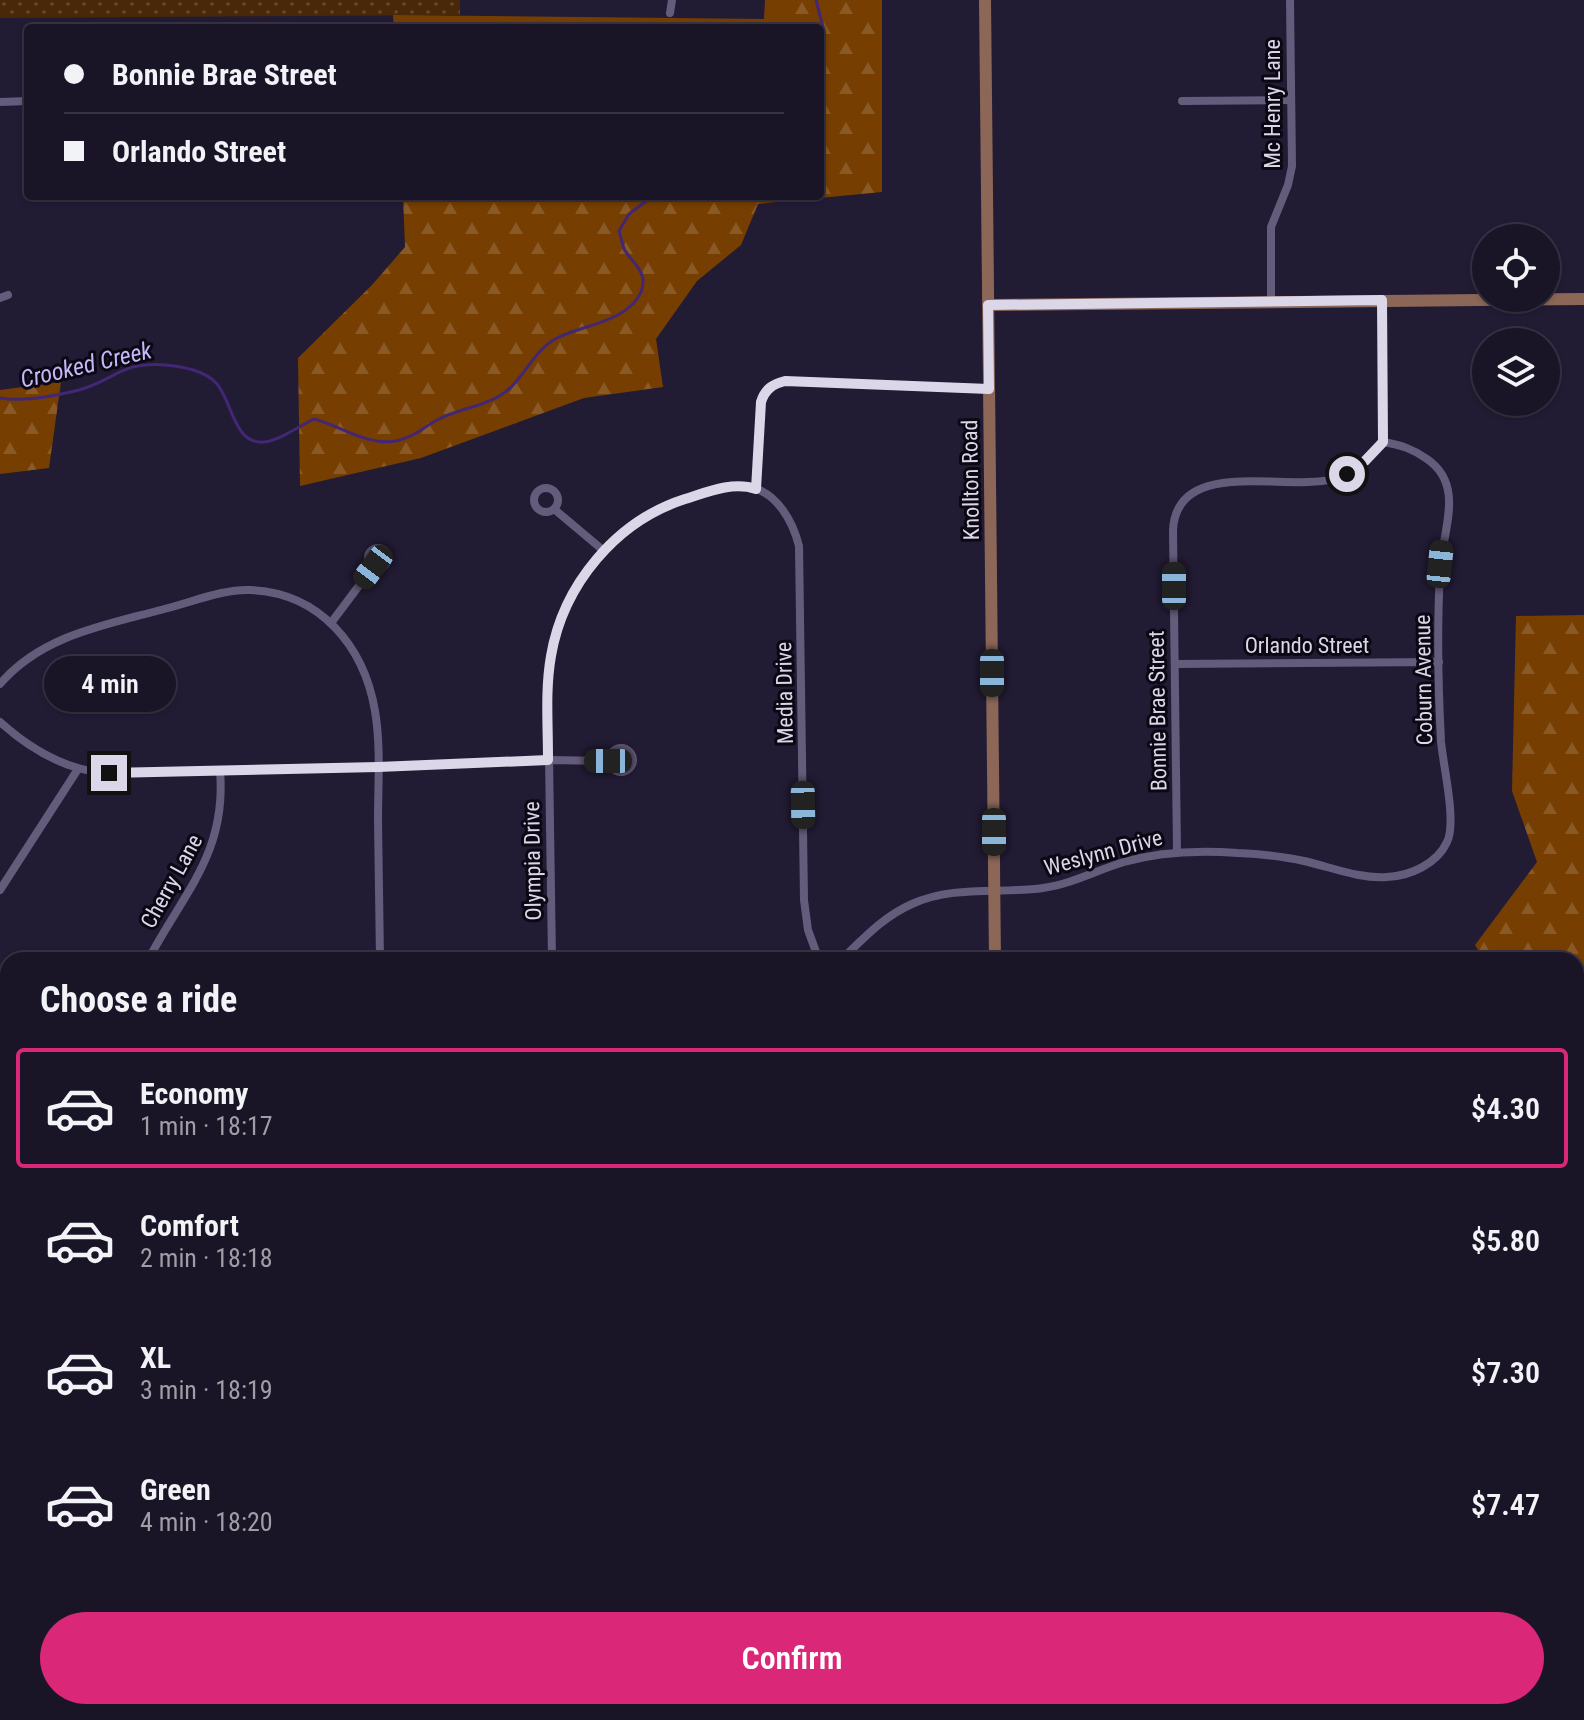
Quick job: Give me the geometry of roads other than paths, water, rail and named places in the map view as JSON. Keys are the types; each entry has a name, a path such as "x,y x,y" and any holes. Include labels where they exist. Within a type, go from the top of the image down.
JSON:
{"street":[{"path":"670,13 672,0"},
{"name":"Knollton Road","path":"985,0 995,952"},
{"name":"Mc Henry Lane","path":"1271,301 1271,227 1291,171 1290,0"},
{"path":"1182,101 1291,100"},
{"path":"0,102 24,101"},
{"path":"988,305 1584,299"},
{"path":"1382,300 1383,442"},
{"path":"756,489 761,402 766,391 776,383 989,389"},
{"name":"Coburn Avenue","path":"1383,442 1407,446 1421,454 1442,470 1449,484 1450,499 1439,576 1439,662 1442,754 1452,821 1447,842 1437,856"},
{"name":"Bonnie Brae Street","path":"1177,851 1176,513 1187,497 1212,483 1334,479 1357,468 1383,442"},
{"name":"Olympia Drive","path":"552,952 548,681 554,641 574,592 604,551 642,519 677,502 731,486 756,489"},
{"name":"Media Drive","path":"756,489 769,496 787,516 800,554 804,900 808,930 816,952"},
{"path":"554,509 604,551"},
{"path":"331,623 373,567"},
{"path":"0,684 30,656 58,639 231,592 268,592 293,599 315,610 353,649 368,684 376,719 380,952"},
{"name":"Orlando Street","path":"1175,664 1439,662"},
{"path":"0,722 30,746 62,764 106,773 548,760 608,761"},
{"path":"0,890 78,769"},
{"name":"Cherry Lane","path":"153,952 212,849 221,812 220,770"},
{"name":"Weslynn Drive","path":"849,952 881,922 909,905 951,893 1059,885 1124,862 1177,851 1282,857 1381,877 1414,871 1437,856"}],"waterway":[{"name":"Crooked Creek","path":"816,0 822,24"},
{"name":"Crooked Creek","path":"0,398 30,399 60,394 91,386 138,366 166,365 193,370 212,379 222,391 240,429 254,441 276,439 314,419 375,441 403,439 448,415 495,398 511,387 549,343 616,316 635,302 643,279 624,249 619,231 629,214 648,200"}]}
